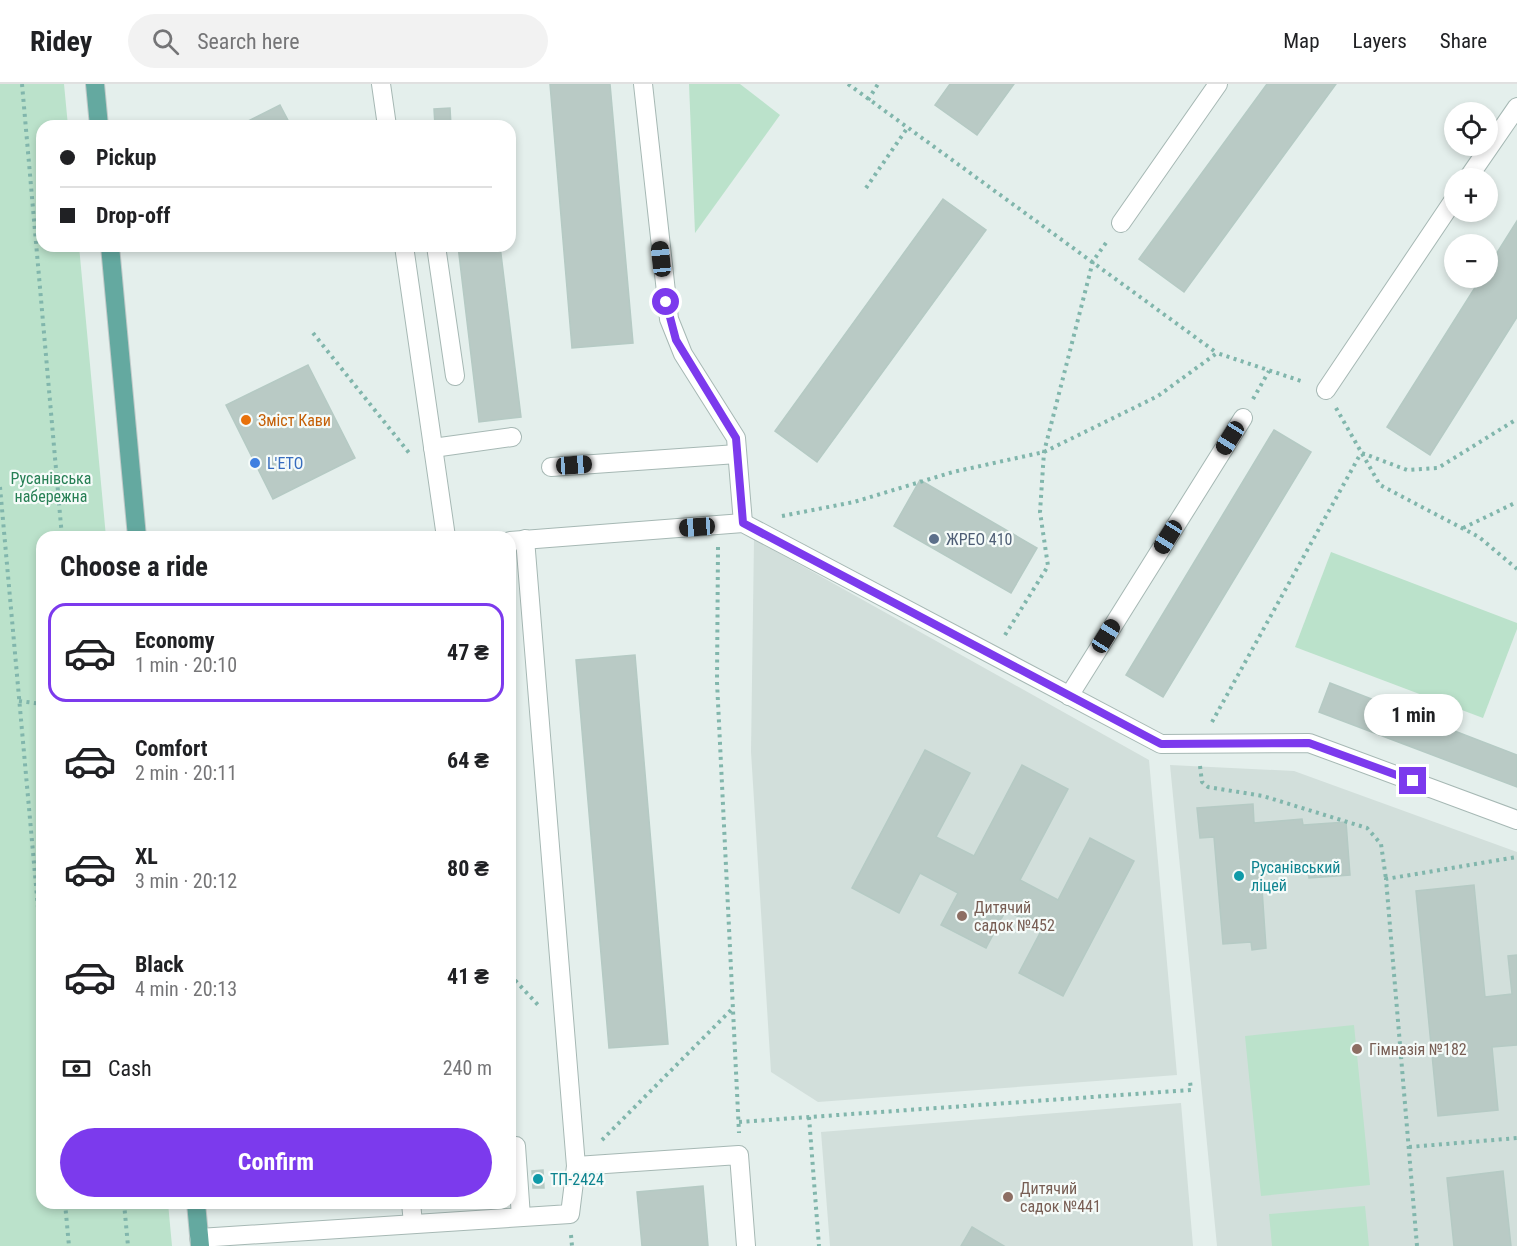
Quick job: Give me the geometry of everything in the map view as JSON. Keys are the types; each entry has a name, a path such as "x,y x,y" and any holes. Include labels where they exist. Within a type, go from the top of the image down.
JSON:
{"main road":[{"path":"95,84 98,120"},
{"path":"111,252 136,531"},
{"path":"197,1209 200,1242"}],"lane":[{"path":"381,84 386,120"},
{"path":"643,84 669,319 683,354 736,438 743,523"},
{"path":"1121,222 1218,84"},
{"path":"1475,168 1517,107"},
{"path":"1326,390 1444,214"},
{"path":"405,252 445,531"},
{"path":"437,252 455,376"},
{"path":"1069,696 1243,418"},
{"path":"433,448 512,437"},
{"path":"550,467 737,454"},
{"path":"200,1242 413,1223 570,1214 576,1166 517,540 743,523 1161,744 1309,743 1517,820"},
{"path":"516,1146 520,1217"},
{"path":"576,1166 739,1155 746,1246"},
{"path":"412,1209 413,1223"}],"path":[{"path":"22,84 36,243"},
{"path":"848,84 1094,261 1217,353 1326,390 1380,485 1479,537 1517,569"},
{"path":"868,100 878,84"},
{"path":"866,188 908,128"},
{"path":"37,252 61,531"},
{"path":"992,655 1048,566 1040,512 1044,452 1094,261"},
{"path":"313,333 439,491"},
{"path":"743,523 854,502 953,472 1044,452 1158,396 1217,353"},
{"path":"1243,418 1269,371"},
{"path":"1362,453 1407,470 1438,468 1517,419"},
{"path":"1362,453 1200,744 1200,775 1208,787 1263,796 1367,828 1381,844 1386,879 1417,1246"},
{"path":"0,487 36,887"},
{"path":"1462,529 1517,502"},
{"path":"718,525 717,682 739,1122 1191,1090 1190,1081"},
{"path":"19,701 36,703"},
{"path":"1386,879 1517,857"},
{"path":"576,1166 734,1008"},
{"path":"809,1118 819,1246"},
{"path":"1409,1147 1517,1138"},
{"path":"66,1209 69,1246"},
{"path":"125,1209 128,1246"}],"shaded area":[{"name":"Дитячий садок №452","path":"754,539 1149,760 1177,1075 818,1102 771,1072 751,752"},
{"name":"Гімназія №182","path":"1170,765 1294,771 1517,852 1517,1246 1217,1246"},
{"name":"Дитячий садок №441","path":"1181,1103 1193,1246 830,1246 821,1132"}],"green space":[{"name":"Русанівська набережна","path":"0,84 64,84 67,120 36,120 36,252 80,252 105,531 36,531 36,1209 169,1209 172,1246 0,1246"},
{"path":"689,84 740,84 780,115 695,233"},
{"path":"1331,552 1517,623 1517,629 1483,718 1295,647"},
{"path":"1354,1025 1370,1185 1261,1196 1245,1036"},
{"path":"1365,1206 1369,1246 1272,1246 1269,1214"}],"building":[{"path":"550,84 610,84 633,343 572,348"},
{"path":"950,84 1014,84 977,135 935,105"},
{"path":"1267,84 1336,84 1184,292 1139,259"},
{"path":"280,105 288,120 250,120"},
{"path":"450,108 451,120 435,120 434,109"},
{"path":"943,199 986,230 817,462 775,431"},
{"path":"1517,221 1517,317 1430,455 1387,427 1475,288 1498,288 1498,251"},
{"path":"459,252 501,252 521,417 479,422"},
{"path":"308,365 355,458 273,499 226,405"},
{"path":"1274,430 1311,452 1163,697 1126,675"},
{"path":"920,480 1037,548 1011,593 894,526"},
{"path":"635,655 668,1044 609,1048 576,660"},
{"path":"1330,683 1517,755 1517,787 1319,712"},
{"path":"925,750 970,773 936,837 974,856 1022,765 1068,789 1020,880 1058,900 1090,838 1134,861 1063,996 1019,973 1042,929 1006,910 986,948 941,925 958,893 920,873 899,913 852,888"},
{"name":"Русанівський ліцей","path":"1253,804 1254,823 1302,819 1303,825 1346,822 1350,875 1309,878 1308,871 1261,874 1266,948 1252,950 1251,942 1223,944 1214,837 1200,838 1197,808"},
{"path":"1474,885 1485,997 1512,994 1508,956 1517,955 1517,1045 1492,1047 1498,1110 1438,1116 1416,891"},
{"name":"ТП-2424","path":"543,1170 544,1188 533,1188 532,1171"},
{"path":"1503,1171 1511,1246 1454,1246 1447,1178"},
{"path":"703,1186 708,1246 642,1246 637,1192"},
{"path":"972,1227 1004,1246 961,1246"}],"place":[{"name":"Зміст Кави","path":"246,420"},
{"name":"L'ETO","path":"255,463"},
{"name":"ЖРЕО 410","path":"934,539"},
{"name":"Русанівський ліцей","path":"1239,876"},
{"name":"Дитячий садок №452","path":"962,916"},
{"name":"Гімназія №182","path":"1357,1049"},
{"name":"ТП-2424","path":"538,1179"},
{"name":"Дитячий садок №441","path":"1008,1197"}],"route":[{"path":"666,302 669,319 683,354 736,438 743,523 1161,744 1309,743 1413,781"}]}
